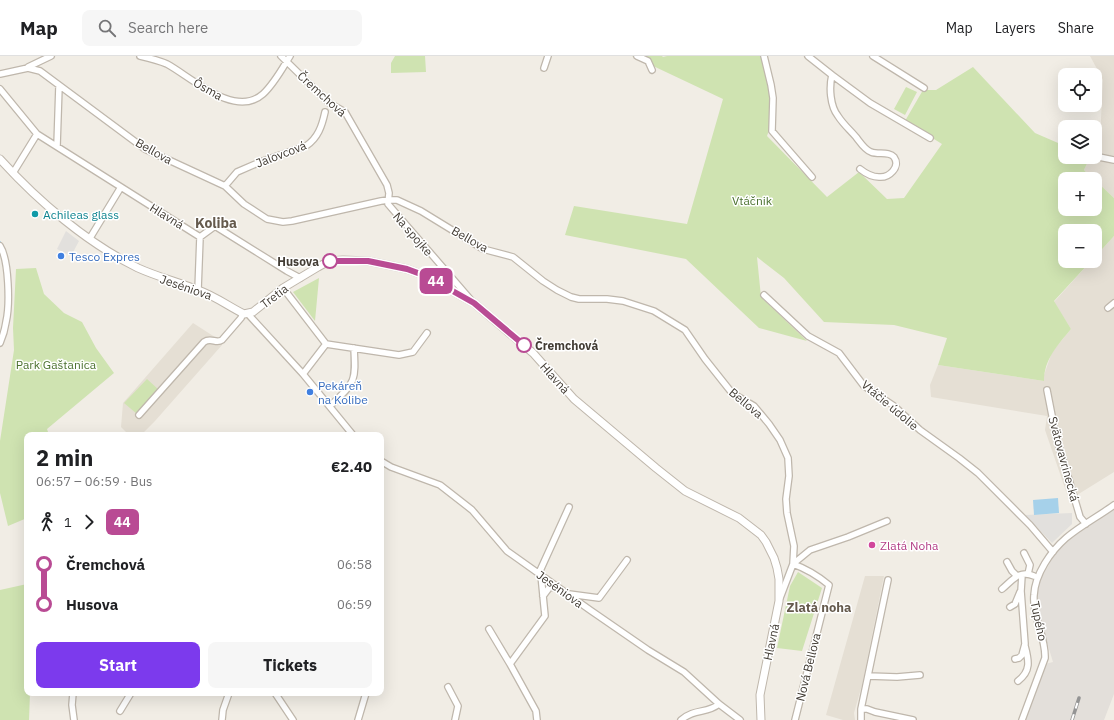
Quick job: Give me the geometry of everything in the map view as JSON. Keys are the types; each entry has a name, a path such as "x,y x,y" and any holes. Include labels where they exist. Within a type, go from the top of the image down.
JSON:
{"street":[{"path":"0,74 28,68 51,56"},
{"name":"Ôsma","path":"140,56 166,64 218,95 236,101 258,98 263,94 275,80 288,59"},
{"name":"Čremchová","path":"281,56 288,59 329,103 345,112 387,185 389,193 388,200"},
{"path":"544,68 548,56"},
{"path":"637,56 648,61 652,70"},
{"path":"764,56 773,98 772,131 812,177"},
{"path":"808,56 870,103 930,138"},
{"path":"873,56 924,88"},
{"name":"Bellova","path":"28,68 40,71 145,149 225,186 244,204 267,219 282,222 292,221 388,200 397,200 421,211 483,249 513,257 543,281 571,297 579,299 608,299 623,301 654,311 685,330 705,359 732,393 754,406 770,424 780,440 788,458 789,476 786,499 787,513 794,546 793,564 779,600"},
{"path":"832,75 830,88 837,116 868,151 876,154 890,154 895,158 896,162 894,169 889,175 884,177 878,177 860,169"},
{"path":"57,146 59,86"},
{"name":"Hlavná","path":"0,89 37,134 200,237"},
{"name":"Jalovcová","path":"225,186 237,172 310,144 319,132 325,112"},
{"path":"13,173 37,134"},
{"path":"1102,158 1114,160"},
{"name":"Jeséniova","path":"0,159 50,208 105,249 138,268 158,277 218,298 245,314 303,374 351,432"},
{"path":"90,238 121,187"},
{"name":"Na spojke","path":"388,200 388,204 474,303"},
{"path":"198,290 200,237 215,226 300,278"},
{"path":"0,246 4,253 7,268 8,292 7,321 0,343"},
{"name":"Hlavná","path":"300,278 329,261 368,261 407,269 426,276 474,303 528,349 549,370 574,399 671,480 694,496 728,511 761,535 774,558 779,579 779,600 760,695 761,720"},
{"name":"Tretia","path":"245,314 253,312 283,288 300,278"},
{"path":"283,288 326,344 399,355 413,352 427,333"},
{"name":"Vtáčie údolie","path":"764,295 808,336 836,351 844,358 864,386 894,406 920,430 978,473 1054,551"},
{"path":"1108,308 1114,303"},
{"path":"139,416 204,342 210,339 218,342 222,340 245,314"},
{"path":"303,374 326,344"},
{"path":"330,406 349,388 354,378 354,348"},
{"name":"Svätovavrinecká","path":"1048,390 1056,436 1080,517 1086,524"},
{"name":"Jeséniova","path":"384,462 391,467 440,485 472,510 507,551 648,650 684,672 719,704 740,720"},
{"name":"Tupého","path":"1022,720 1045,658 1044,647 1035,609 1034,595 1038,575 1054,551 1066,538 1114,505"},
{"path":"510,664 545,616 540,574 569,507"},
{"path":"793,564 810,550 888,521"},
{"path":"1010,607 1015,604 1030,565 1024,553"},
{"path":"567,594 599,598 627,560"},
{"path":"1008,562 1012,571 1025,575"},
{"name":"Nová Bellova","path":"793,564 814,573 829,585 795,720"},
{"path":"1002,589 1025,575"},
{"path":"861,720 861,709 888,580"},
{"path":"543,596 549,588 557,586"},
{"path":"1018,681 1026,673 1028,665 1021,591"},
{"path":"489,629 536,711 538,720"},
{"path":"1015,659 1022,655 1025,644"},
{"path":"868,676 897,677 920,675"},
{"path":"448,687 458,706 455,720"},
{"path":"73,696 72,706 74,720"},
{"path":"120,711 129,696"},
{"path":"222,720 223,710 228,696"},
{"path":"277,696 293,720"},
{"path":"358,720 365,696"},
{"path":"681,720 690,713 712,709 719,704"},
{"path":"861,709 867,709 913,720"}],"shaded area":[{"path":"1090,56 1114,56 1114,160 1102,158 1101,120 1103,80 1102,68 1096,68"},
{"path":"1102,160 1114,164 1114,198 1102,187 1102,172 1086,172 1084,170 1087,164 1102,164"},
{"path":"66,231 79,241 71,256 57,249"},
{"path":"1114,236 1114,472 1069,500 1045,430 1047,416 931,397 930,385 938,365 1044,381 1044,375 1052,352 1071,329 1054,302 1085,268 1102,268 1102,249"},
{"path":"193,323 218,339 222,345 144,432 126,432 121,427 123,403"},
{"path":"1114,508 1114,694 1104,720 1025,720 1045,664 1053,662 1037,610 1036,597 1040,580 1062,545"},
{"path":"1072,513 1072,524 1052,543 1025,515"},
{"path":"865,576 884,576 862,685 854,713 855,720 843,720 826,715"}],"green space":[{"path":"395,56 425,56 426,72 391,73 391,63"},
{"name":"Vtáčnik","path":"632,56 762,56 769,86 772,122 767,136 827,197 859,172 887,199 904,198 942,144 905,121 923,90 936,90 973,67 1035,133 1058,143 1058,164 1087,164 1084,170 1086,172 1058,172 1058,216 1102,216 1102,187 1114,198 1114,236 1102,249 1102,224 1058,224 1058,268 1085,268 1054,301 1071,329 1049,359 1046,366 1044,381 938,365 947,338 894,325 824,322 784,278 757,257 761,297 807,341 759,328 686,259 565,235 574,206 687,224 723,99"},
{"path":"906,87 917,92 905,115 894,109"},
{"name":"Park Gaštanica","path":"36,268 44,294 64,313 82,322 96,348 114,373 47,429 48,432 24,432 24,519 8,526 0,493 0,441 14,350 13,328 16,269"},
{"path":"319,278 315,321 293,292"},
{"path":"147,379 159,390 137,414 124,403"},
{"path":"798,572 822,588 802,651 777,648 790,586"},
{"path":"24,585 24,696 30,696 29,720 0,720 0,590"}],"water":[{"path":"1058,498 1059,513 1034,515 1033,500"}],"waterway":[{"path":"0,242 5,251"}],"railway":[{"path":"1072,720 1079,698"}],"bus line":[{"name":"44","path":"330,261 358,260 380,262 426,276 474,303 524,345"}],"place":[{"name":"Achileas glass","path":"35,214"},
{"name":"Tesco Expres","path":"61,256"},
{"name":"Husova","path":"330,261"},
{"name":"Čremchová","path":"524,345"},
{"name":"Pekáreň na Kolibe","path":"310,392"},
{"name":"Zlatá Noha","path":"872,545"}],"district":[{"name":"Koliba","path":"216,223"},
{"name":"Zlatá noha","path":"819,607"}]}
